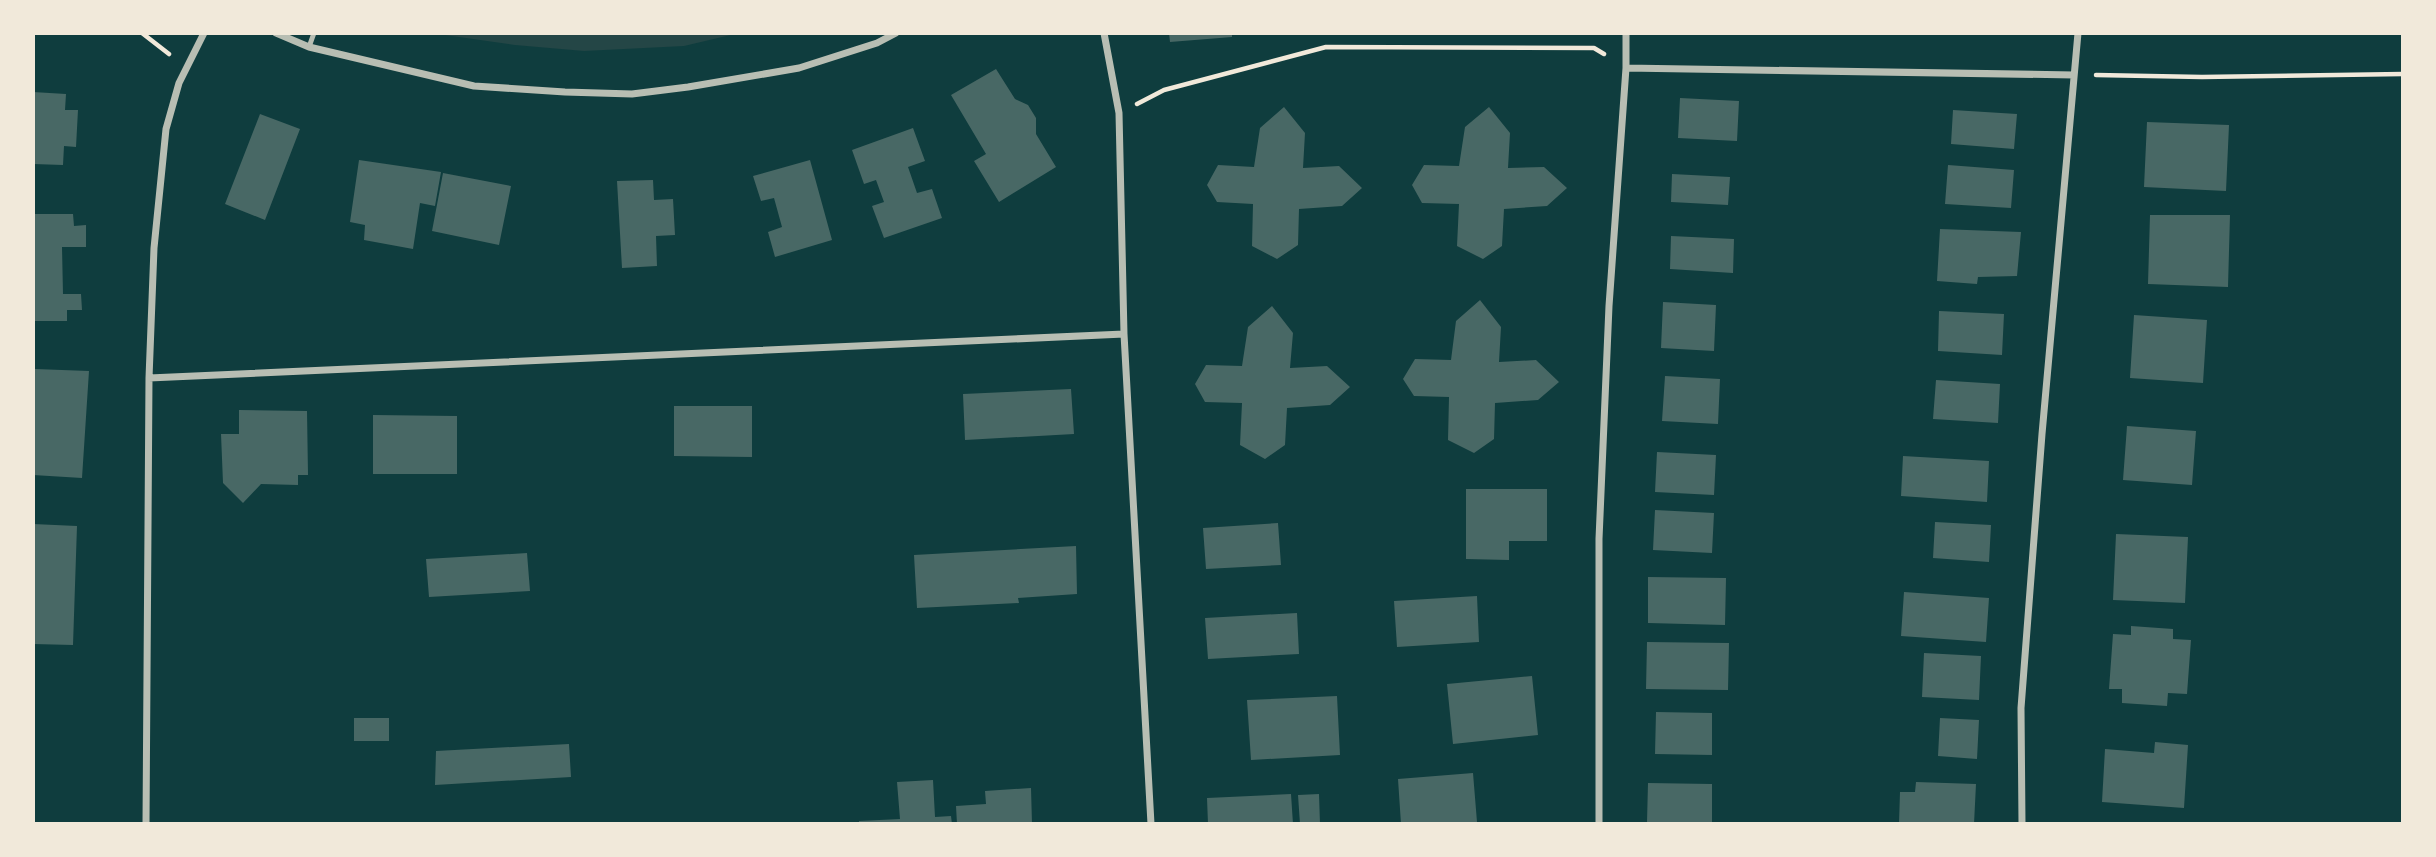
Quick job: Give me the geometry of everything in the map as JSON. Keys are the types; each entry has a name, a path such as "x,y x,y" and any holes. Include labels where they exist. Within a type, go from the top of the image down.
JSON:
{"street":[{"path":"146,824 149,378 154,248 166,130 179,83 204,33"},
{"path":"276,33 309,47 474,86 632,94 799,68 877,43 896,33"},
{"path":"1104,33 1119,113 1124,334 1151,824"},
{"path":"1599,824 1599,539 1609,306 1626,68 1626,33"},
{"path":"2022,824 2021,708 2042,434 2078,33"},
{"path":"1626,68 2074,75"},
{"path":"149,378 1124,334"}],"lane":[{"path":"309,47 314,33"}],"path":[{"path":"142,33 186,68"},
{"path":"1119,113 1164,90 1326,47 1594,48 1626,68"},
{"path":"2074,75 2202,77 2403,74"}],"shaded area":[{"path":"431,33 739,33 684,46 584,51 515,45"}],"building":[{"path":"1169,33 1232,33 1232,37 1170,42"},
{"path":"996,69 1015,99 1028,105 1036,118 1036,134 1056,167 999,202 974,161 986,154 951,95"},
{"path":"33,92 66,94 65,110 78,110 76,147 64,146 63,165 33,164"},
{"path":"1680,98 1739,101 1737,141 1678,138"},
{"path":"1284,107 1305,133 1303,168 1339,166 1362,188 1342,206 1299,209 1298,245 1277,259 1252,246 1253,204 1217,202 1207,185 1218,165 1254,167 1260,128"},
{"path":"1489,107 1510,133 1508,168 1544,167 1567,188 1547,206 1504,209 1502,246 1483,259 1457,246 1459,204 1422,203 1412,185 1424,165 1459,166 1465,127"},
{"path":"1953,110 2017,114 2014,149 1951,144"},
{"path":"260,114 300,129 265,220 225,204"},
{"path":"2147,122 2229,125 2226,191 2144,187"},
{"path":"913,128 925,161 908,167 917,193 932,189 942,218 884,238 872,206 884,202 876,180 864,184 852,150"},
{"path":"359,160 441,172 435,206 420,203 413,249 364,240 365,225 350,222"},
{"path":"810,160 832,240 775,257 768,232 782,227 774,198 761,201 753,176"},
{"path":"1948,165 2014,170 2011,208 1945,204"},
{"path":"443,173 511,186 499,245 432,231"},
{"path":"1672,174 1730,177 1728,205 1671,202"},
{"path":"653,180 654,200 673,199 675,235 656,236 657,266 622,268 617,181"},
{"path":"33,214 73,214 74,226 86,225 86,247 62,247 63,294 81,294 82,310 67,310 67,321 33,321"},
{"path":"2150,215 2230,215 2228,287 2148,284"},
{"path":"1940,229 2021,232 2017,276 1978,277 1977,284 1937,281"},
{"path":"1671,236 1734,239 1733,273 1670,269"},
{"path":"1480,300 1501,327 1499,362 1536,360 1559,382 1538,400 1495,403 1494,439 1474,453 1448,440 1449,397 1414,396 1403,379 1415,359 1451,360 1456,321"},
{"path":"1663,302 1716,305 1714,351 1661,348"},
{"path":"1272,306 1293,333 1290,368 1327,366 1350,387 1330,405 1287,408 1285,445 1265,459 1240,445 1242,403 1205,402 1195,384 1206,365 1242,366 1248,327"},
{"path":"1939,311 2004,314 2002,355 1938,351"},
{"path":"2134,315 2207,320 2203,383 2130,378"},
{"path":"35,369 89,371 82,478 33,475"},
{"path":"1665,376 1720,379 1718,424 1662,421"},
{"path":"1936,380 2000,384 1998,423 1933,419"},
{"path":"1071,389 1074,434 965,440 963,394"},
{"path":"674,406 752,406 752,457 674,456"},
{"path":"239,410 307,411 308,475 298,475 298,485 261,484 243,503 223,483 221,434 239,434"},
{"path":"373,415 457,416 457,474 373,474"},
{"path":"2127,426 2196,431 2192,485 2123,480"},
{"path":"1657,452 1716,455 1714,495 1655,492"},
{"path":"1903,456 1989,461 1987,502 1901,496"},
{"path":"1466,489 1547,489 1547,541 1509,541 1509,560 1466,559"},
{"path":"1655,510 1714,513 1712,553 1653,550"},
{"path":"1935,522 1991,525 1989,562 1933,558"},
{"path":"1278,523 1281,565 1206,569 1203,528"},
{"path":"33,524 77,526 73,645 33,644"},
{"path":"2116,534 2188,537 2185,603 2113,600"},
{"path":"1076,546 1077,594 1018,598 1019,603 917,608 914,555"},
{"path":"527,553 530,591 429,597 426,559"},
{"path":"1648,577 1726,578 1725,625 1648,623"},
{"path":"1904,592 1989,598 1986,642 1901,636"},
{"path":"1477,596 1479,642 1397,647 1394,601"},
{"path":"1297,613 1299,654 1208,659 1205,618"},
{"path":"2131,626 2173,629 2173,639 2191,640 2187,694 2168,693 2167,706 2122,703 2122,689 2109,689 2113,634 2131,635"},
{"path":"1647,642 1729,643 1728,690 1646,689"},
{"path":"1924,653 1981,656 1979,700 1922,697"},
{"path":"1532,676 1538,735 1453,744 1447,684"},
{"path":"1337,696 1340,755 1251,760 1247,700"},
{"path":"1656,712 1712,713 1712,755 1655,754"},
{"path":"354,718 389,718 389,741 354,741"},
{"path":"1940,718 1979,720 1977,759 1938,756"},
{"path":"2155,742 2188,745 2184,808 2102,802 2105,749 2154,753"},
{"path":"569,744 571,777 435,785 436,751"},
{"path":"1473,773 1477,822 1401,824 1398,779"},
{"path":"933,780 935,817 951,816 952,824 859,824 859,821 900,819 897,782"},
{"path":"1916,782 1976,784 1974,824 1899,824 1900,792 1915,792"},
{"path":"1648,783 1712,784 1712,822 1647,822"},
{"path":"1031,788 1032,824 957,824 956,806 986,804 985,791"},
{"path":"1291,794 1293,824 1208,824 1207,798"},
{"path":"1319,794 1320,824 1300,824 1298,795"}]}
